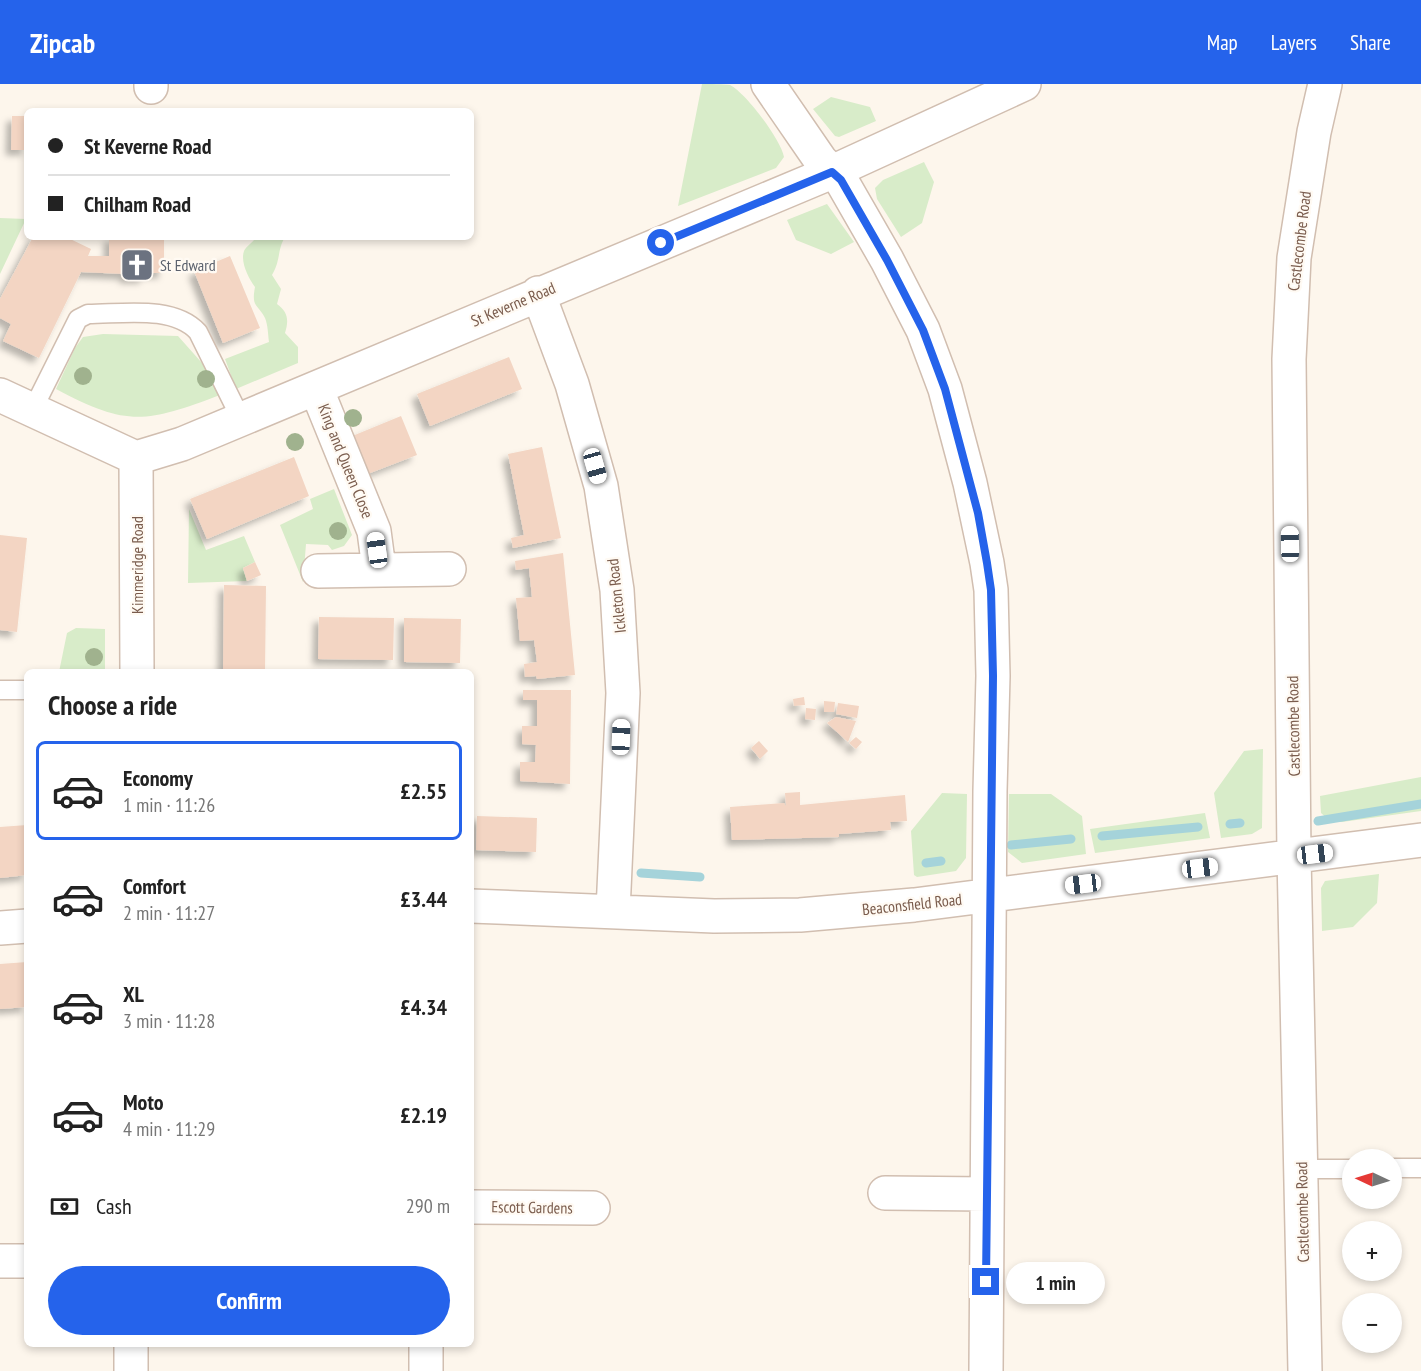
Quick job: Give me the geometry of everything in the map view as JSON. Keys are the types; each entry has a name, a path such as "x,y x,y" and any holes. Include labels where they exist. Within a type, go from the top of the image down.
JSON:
{"street":[{"path":"768,84 821,161 841,180 923,330 945,389 978,513 991,590 992,618 986,1371"},
{"name":"St Keverne Road","path":"136,458 182,444 538,293 832,172 1024,84"},
{"name":"Castlecombe Road","path":"1305,1371 1294,856 1288,359 1294,258 1314,132 1325,84"},
{"name":"Ickleton Road","path":"538,293 572,384 601,486 618,590 623,693 614,910"},
{"name":"King and Queen Close","path":"316,388 374,531 379,569"},
{"path":"0,395 136,458"},
{"name":"Kimmeridge Road","path":"136,458 137,669"},
{"path":"318,571 449,569"},
{"name":"Beaconsfield Road","path":"474,906 614,910 714,916 800,915 989,896 1421,840"},
{"path":"0,928 24,926"},
{"path":"885,1193 987,1194"},
{"name":"Escott Gardens","path":"474,1207 593,1208"},
{"path":"0,1261 24,1261"},
{"path":"131,1347 131,1371"},
{"path":"426,1347 426,1371"}],"lane":[{"path":"32,411 78,319 88,314 170,315 189,322 198,332 217,365 241,419"},
{"path":"0,690 24,690"},
{"path":"1301,1169 1342,1168"},
{"path":"1402,1168 1421,1168"}],"green space":[{"path":"702,84 730,85 745,97 770,129 784,157 776,168 678,206"},
{"path":"831,97 870,107 876,121 839,137 835,136 813,109"},
{"path":"924,162 934,182 922,223 901,237 877,199 875,188 883,180"},
{"path":"827,204 854,242 831,254 796,240 787,220"},
{"path":"0,218 24,219 24,223 0,274"},
{"path":"284,240 272,275 281,289 277,304 287,317 285,333 298,347 298,363 236,389 225,359 269,342 266,321 256,305 255,287 243,260 245,249 254,241"},
{"path":"103,334 178,336 210,372 220,395 173,411 137,417 101,410 56,389 75,348 83,337"},
{"path":"334,489 352,535 344,546 332,550 328,545 306,544 303,582 280,525 313,509 310,499"},
{"path":"189,509 206,550 244,536 255,562 243,568 247,581 188,583"},
{"path":"76,628 105,629 105,669 60,669 67,633"},
{"path":"1263,749 1262,828 1252,834 1221,838 1214,793 1244,751"},
{"path":"1421,777 1421,811 1342,822 1331,822 1321,813 1320,796"},
{"path":"942,793 967,794 966,858 956,871 917,877 914,875 911,831"},
{"path":"1009,794 1051,794 1082,816 1086,854 1022,863 1008,852"},
{"path":"1205,813 1210,838 1095,853 1090,829"},
{"path":"1379,874 1377,903 1353,927 1322,931 1321,888 1325,881"}],"building":[{"path":"12,116 24,116 24,150 11,150"},
{"path":"31,240 72,240 91,249 88,256 109,256 109,240 164,240 164,273 145,273 145,278 125,278 125,274 81,272 39,358 3,341 11,324 0,318 0,299"},
{"path":"230,256 260,328 223,343 194,271"},
{"path":"509,357 522,389 430,426 417,394"},
{"path":"401,416 417,455 365,475 350,437"},
{"path":"542,447 561,538 513,548 511,538 524,535 508,454"},
{"path":"294,457 309,496 207,539 190,499"},
{"path":"0,535 27,538 17,632 0,630"},
{"path":"563,553 575,675 537,679 536,676 525,677 524,664 537,662 534,640 520,641 516,598 532,597 529,568 516,570 515,561"},
{"path":"255,562 261,575 247,581 243,568"},
{"path":"224,585 266,586 265,669 223,669"},
{"path":"319,617 394,618 393,660 318,659"},
{"path":"404,618 461,619 460,663 404,662"},
{"path":"523,690 571,690 570,784 520,781 520,762 535,762 536,745 522,744 522,726 537,726 537,700 523,700"},
{"path":"804,697 805,705 794,706 793,699"},
{"path":"824,701 835,702 834,712 824,712"},
{"path":"838,703 859,706 857,718 836,714"},
{"path":"806,708 816,709 815,720 805,719"},
{"path":"836,717 856,721 848,742 827,723"},
{"path":"856,737 862,742 856,749 849,743"},
{"path":"759,741 768,751 760,759 751,748"},
{"path":"800,792 800,805 905,795 907,821 890,822 891,830 839,834 839,837 732,840 730,807 784,803 786,806 785,793"},
{"path":"477,816 537,818 536,852 476,850"},
{"path":"24,825 24,875 0,878 0,827"},
{"path":"24,962 24,1007 0,1009 0,964"}],"waterway":[{"path":"1318,821 1421,804"},
{"path":"1230,824 1240,823"},
{"path":"1102,836 1198,827"},
{"path":"1011,845 1071,839"},
{"path":"926,863 941,861"},
{"path":"641,873 700,877"}],"place":[{"name":"St Edward","path":"137,265"}],"route":[{"path":"661,243 832,172 841,180 887,260 923,330 945,389 978,513 991,590 993,676 986,1282"}]}
